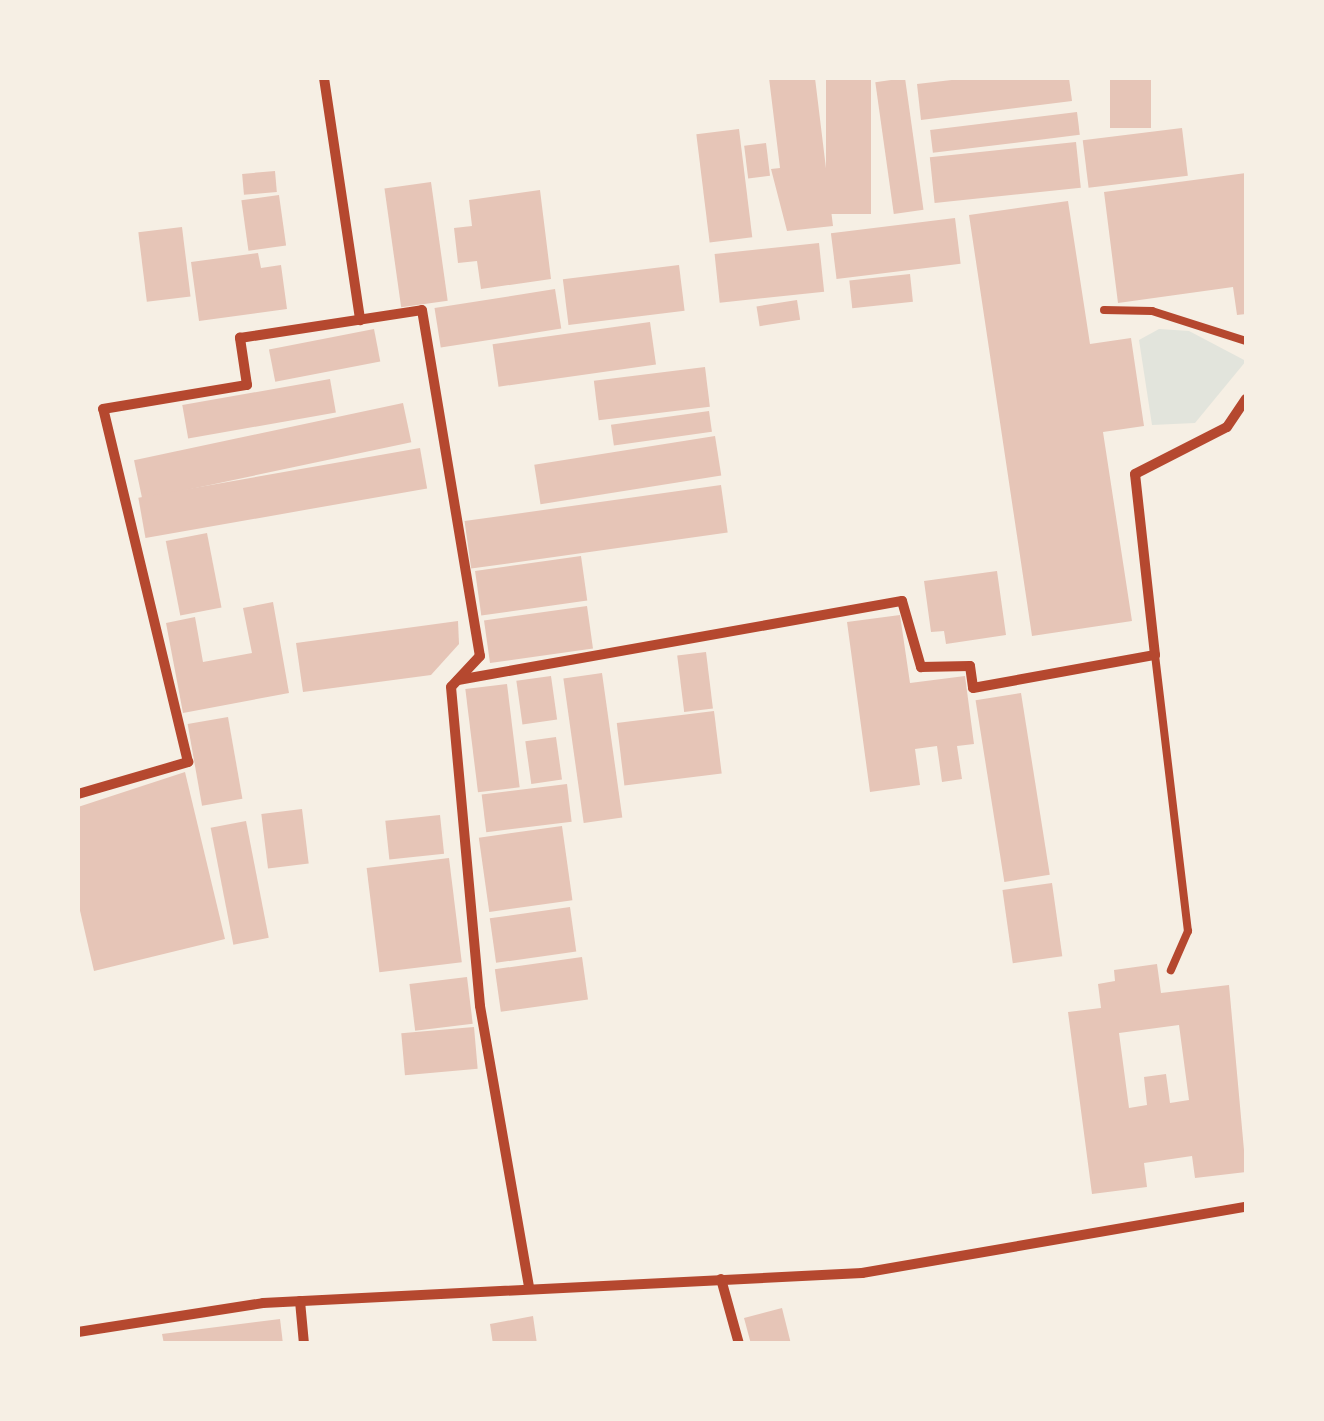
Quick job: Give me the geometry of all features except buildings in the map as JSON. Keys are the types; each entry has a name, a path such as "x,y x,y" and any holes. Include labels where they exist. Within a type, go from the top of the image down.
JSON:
{"street":[{"path":"324,78 360,320"},
{"path":"78,794 188,762 103,408 247,385 240,338 422,310 480,656 456,680 480,1006 529,1288"},
{"path":"456,680 902,600 921,667 970,666 972,688 1155,655 1135,474 1227,427 1246,399"},
{"path":"78,1332 300,1301 862,1274 1246,1208"},
{"path":"721,1280 739,1344"},
{"path":"300,1301 304,1344"}],"lane":[{"path":"1104,310 1152,311 1246,341"},
{"path":"1155,655 1188,931 1171,970"}],"shaded area":[{"path":"1159,329 1189,331 1246,361 1195,423 1152,425 1139,340"}]}
